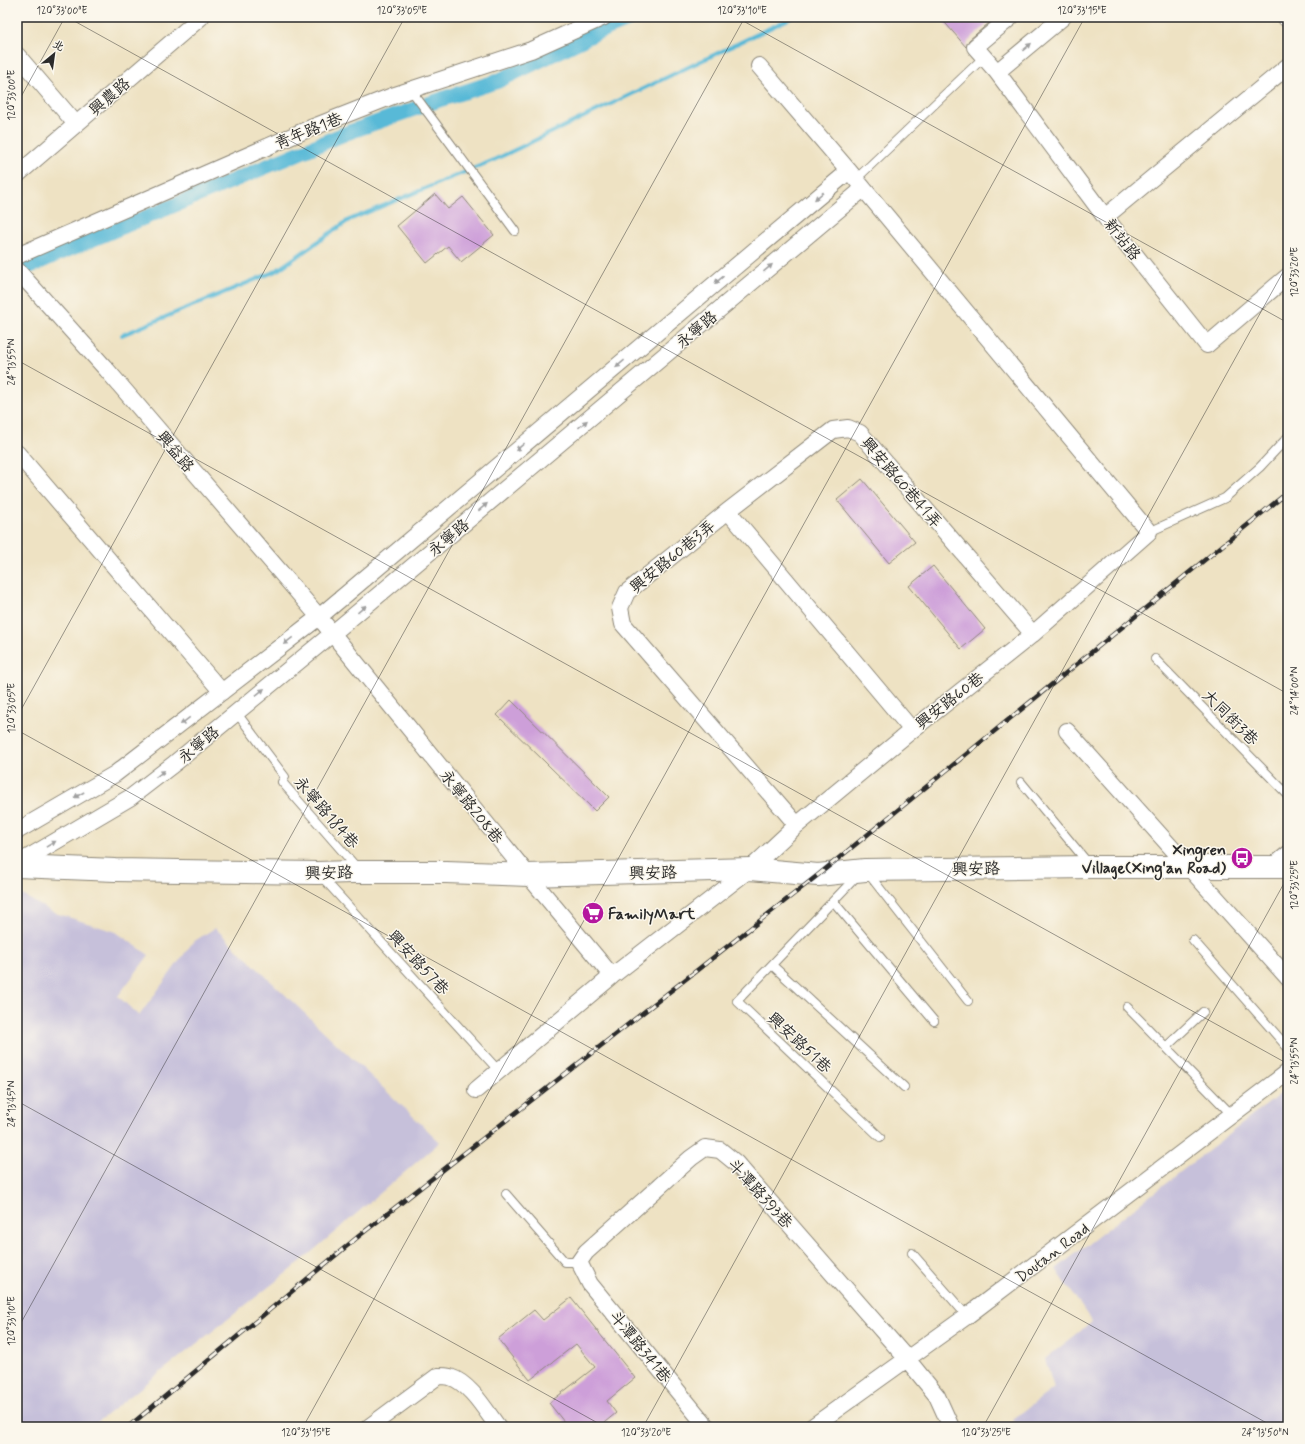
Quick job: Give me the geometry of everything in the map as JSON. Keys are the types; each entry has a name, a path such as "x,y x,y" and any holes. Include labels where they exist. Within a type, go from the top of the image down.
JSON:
{"street":[{"name":"興農路","path":"17,175 201,17"},
{"name":"青年路1巷","path":"17,256 306,130 411,90 532,50 604,17"},
{"path":"980,52 1011,17"},
{"path":"997,72 1063,17"},
{"path":"1285,17 1288,20"},
{"name":"新站路","path":"980,52 997,72 1105,217 1207,345 1288,276"},
{"path":"17,55 76,124"},
{"path":"759,66 856,180 1149,532"},
{"path":"1105,217 1288,66"},
{"name":"永寧路","path":"17,831 115,774 319,617 856,180"},
{"name":"永寧路","path":"17,865 131,797 175,763 332,634 856,180"},
{"name":"興益路","path":"17,270 108,370 332,634"},
{"name":"興安路60巷41弄","path":"728,511 833,430 848,428 860,434 1033,634"},
{"path":"17,453 222,692"},
{"name":"興安路60巷3弄","path":"797,825 623,624 620,608 626,592 728,511 912,730"},
{"name":"興安路60巷","path":"476,1090 612,976 750,869 797,825 912,730 1033,634 1149,532"},
{"name":"永寧路208巷","path":"332,634 612,976"},
{"path":"1068,731 1288,978"},
{"name":"興安路","path":"17,865 115,870 317,873 446,872 528,875 750,869 818,875 865,870 1091,867 1277,867"},
{"name":"Doutan Road","path":"812,1427 968,1316 1288,1072"},
{"name":"斗潭路393巷","path":"580,1262 586,1252 691,1158 705,1148 720,1150 736,1163 907,1359 937,1396 951,1427"},
{"name":"斗潭路341巷","path":"580,1262 590,1284 707,1427"},
{"path":"369,1427 438,1376 449,1376 460,1382 476,1397 498,1427"}],"lane":[{"path":"856,180 980,52"},
{"path":"411,90 515,231"},
{"path":"1149,532 1225,498 1260,467 1288,437"},
{"name":"大同街3巷","path":"1155,659 1288,795"},
{"name":"永寧路184巷","path":"236,712 285,777 282,782 360,872"},
{"path":"1021,782 1091,867"},
{"path":"1277,867 1288,849"},
{"path":"865,870 968,1001"},
{"name":"興安路51巷","path":"865,870 833,901 737,1001 880,1137"},
{"name":"興安路57巷","path":"317,873 500,1071"},
{"path":"833,901 934,1021"},
{"path":"1193,940 1288,1048"},
{"path":"772,965 904,1087"},
{"path":"1127,1007 1232,1115"},
{"path":"1166,1047 1203,1012"},
{"path":"506,1194 565,1262 580,1262"},
{"path":"912,1253 968,1316"}],"shaded area":[{"path":"17,892 52,912 116,932 149,955 118,996 139,1016 193,942 215,928 440,1142 294,1267 91,1427 17,1427"},
{"path":"1288,1088 1288,1427 1017,1427 1012,1420 1054,1388 1045,1359 1092,1322 1056,1269"}],"building":[{"path":"940,17 996,17 969,40 966,47"},
{"path":"435,194 448,209 463,197 494,235 461,262 448,246 427,263 397,226"},
{"path":"862,479 915,542 889,563 837,500"},
{"path":"933,566 985,629 961,649 909,586"},
{"path":"511,700 609,797 595,811 497,715"},
{"path":"571,1298 635,1378 607,1401 616,1413 599,1427 568,1427 549,1403 595,1367 576,1344 530,1380 498,1339 534,1310 543,1320"}],"waterway":[{"path":"17,272 344,134 442,99 498,81 598,32 635,17"},
{"path":"122,335 276,271 349,220 494,160 793,17"}],"railway":[{"path":"128,1427 359,1236 818,875 1288,492"}],"place":[{"name":"Xingren Village(Xing'an Road)","path":"1242,858"},
{"name":"FamilyMart","path":"593,913"}]}
